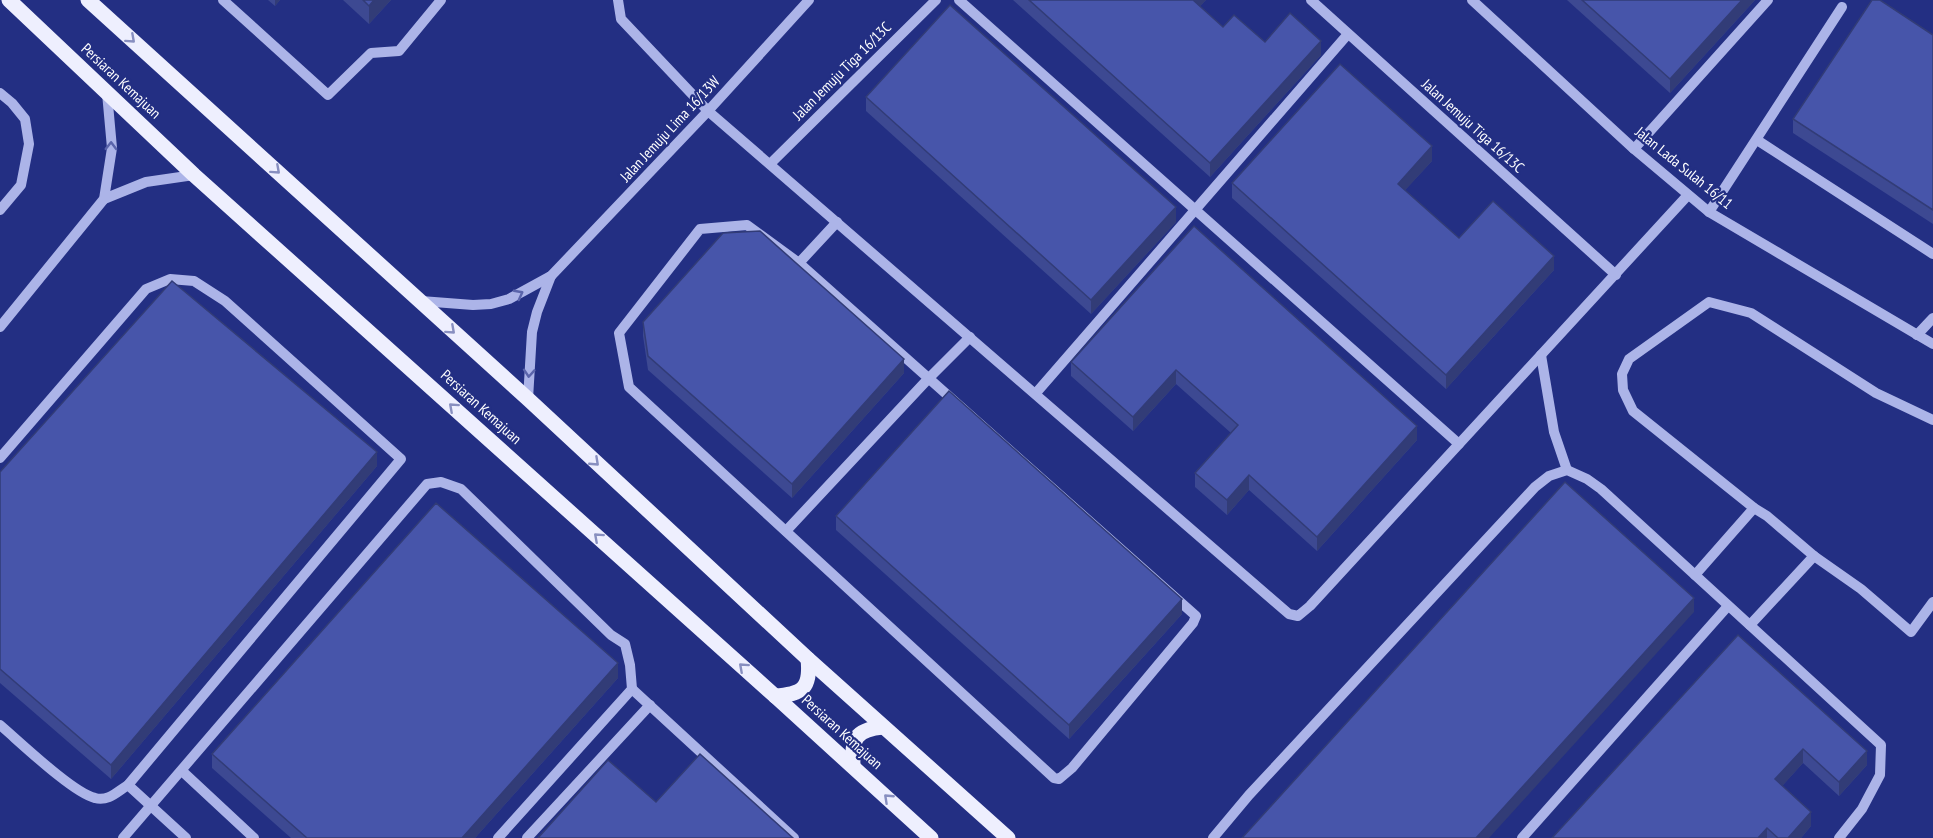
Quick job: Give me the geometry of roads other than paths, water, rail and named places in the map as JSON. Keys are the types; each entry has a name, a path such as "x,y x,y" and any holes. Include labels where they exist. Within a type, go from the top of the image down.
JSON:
{"main road":[{"name":"Persiaran Kemajuan","path":"9,0 194,175 931,838"},
{"name":"Persiaran Kemajuan","path":"88,0 528,399 808,659 1008,838"},
{"path":"775,696 791,694 801,690 807,684 810,674 808,659"},
{"path":"853,766 852,747 855,739 862,731 883,727"}],"street":[{"path":"223,0 328,95 371,53 399,51 441,0"},
{"path":"618,0 621,19 708,111 1289,614 1298,616 1310,606 1688,195"},
{"name":"Jalan Jemuju Lima 16/13W","path":"420,302 491,304 509,299 551,276 708,111 809,0"},
{"name":"Jalan Jemuju Tiga 16/13C","path":"770,164 936,0"},
{"path":"958,0 1459,444"},
{"name":"Jalan Jemuju Tiga 16/13C","path":"1311,0 1616,275"},
{"name":"Jalan Lada Sulah 16/11","path":"1472,0 1634,149 1709,212 1933,344"},
{"path":"1634,149 1768,0"},
{"path":"1709,212 1842,7"},
{"path":"1035,393 1348,34"},
{"path":"0,93 12,103 25,120 29,144 21,185 0,210"},
{"path":"104,199 112,148 107,93"},
{"path":"1757,140 1933,254"},
{"path":"0,327 104,199 146,182 194,175"},
{"path":"799,263 837,222"},
{"path":"747,225 799,263 928,379 1196,616 1193,623 1072,768 1059,779 1054,778 629,387 619,333 700,229 747,225"},
{"name":"Jalan Jemuju Lima 16/13W","path":"528,399 532,332 551,276"},
{"path":"0,458 146,289 170,279 194,280 225,301 401,459 128,785 108,799 95,798 70,783 0,725"},
{"path":"1933,420 1876,393 1751,313 1709,302 1629,359 1622,374 1623,390 1633,411 1767,516 1814,556 1861,589 1911,632 1933,602"},
{"path":"0,307 10,315"},
{"path":"1917,335 1933,318"},
{"path":"786,531 970,337"},
{"path":"1541,356 1554,432 1567,470"},
{"path":"1213,838 1249,795 1535,487 1549,476 1567,470 1587,479 1601,489 1881,745 1880,775 1862,808 1839,838"},
{"path":"123,838 427,484 441,482 461,489 624,644 630,665 632,689 794,838"},
{"path":"1695,575 1754,508"},
{"path":"1750,625 1814,556"},
{"path":"1522,838 1728,606"},
{"path":"498,838 632,689"},
{"path":"527,838 650,705"},
{"path":"182,771 254,838"},
{"path":"128,785 186,838"}]}
